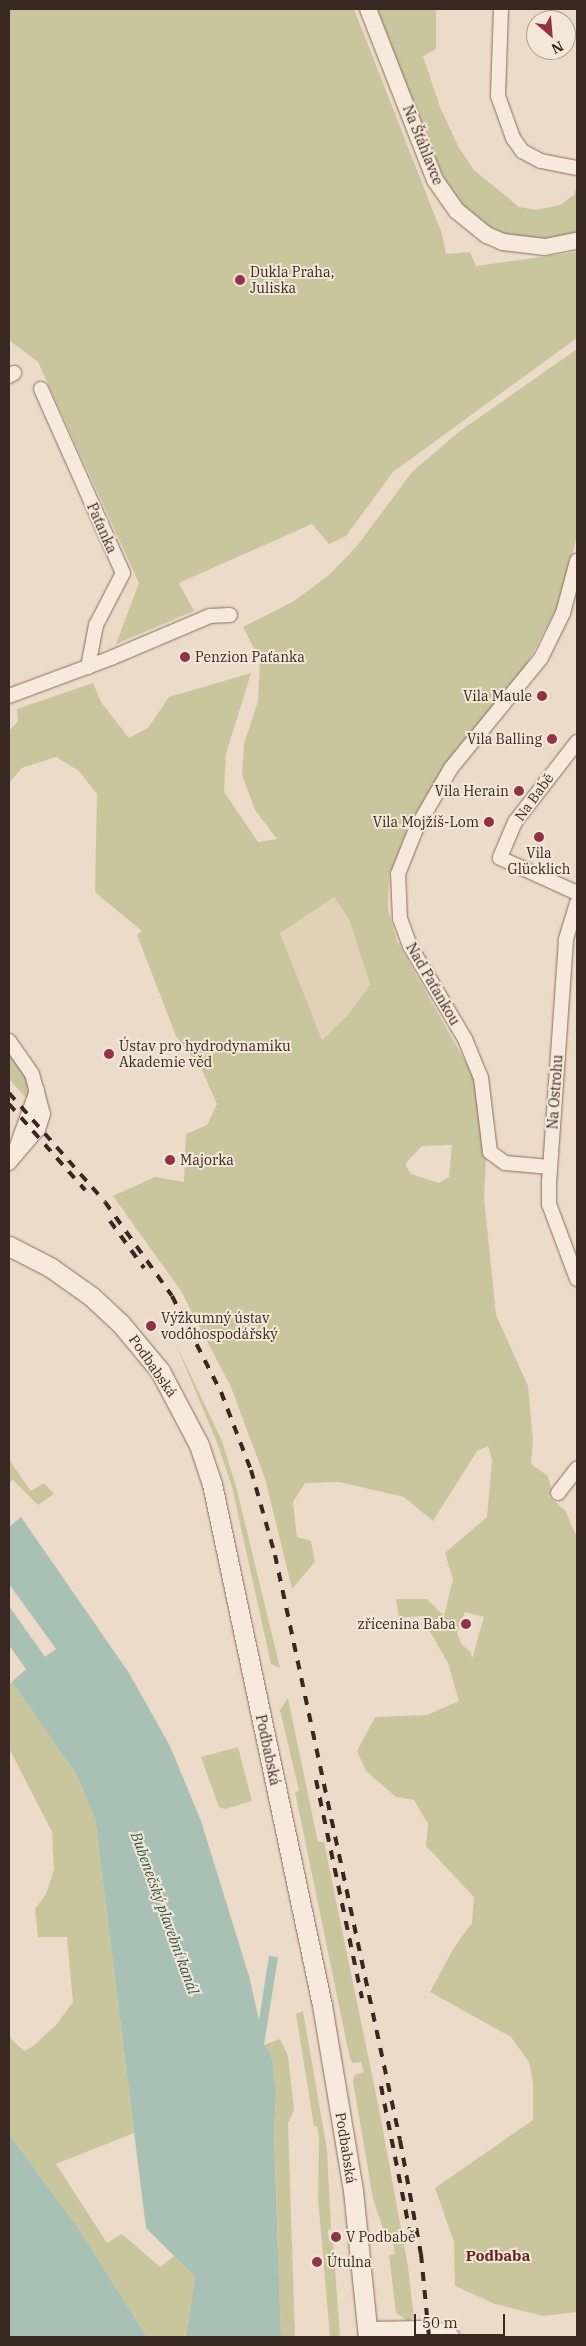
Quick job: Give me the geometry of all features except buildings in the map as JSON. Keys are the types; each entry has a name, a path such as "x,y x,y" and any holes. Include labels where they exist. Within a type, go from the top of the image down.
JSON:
{"main road":[{"name":"Podbabská","path":"9,1246 50,1267 91,1296 121,1324 160,1371 199,1444 212,1484 322,2006 353,2190 368,2334"}],"street":[{"name":"Na Šťáhlavce","path":"368,9 436,180 457,211 487,235 503,242 545,247 577,241"},
{"path":"501,9 498,96 510,132 522,151 541,161 577,168"},
{"name":"Paťanka","path":"41,389 123,573 96,625 88,667"},
{"name":"Nad Paťankou","path":"550,1167 505,1163 490,1152 481,1078 464,1039 410,946 400,919 398,874 416,829 451,768 541,658 563,613 577,561"},
{"path":"9,695 88,667 210,616 230,615"},
{"name":"Na Babě","path":"577,742 515,822 500,858 577,893"},
{"name":"Na Ostrohu","path":"577,902 550,1167 549,1204 577,1279"},
{"path":"9,1041 24,1059 37,1087 43,1114 38,1129 11,1160"},
{"path":"558,1493 577,1470"},
{"path":"368,2334 422,2329 440,2331 452,2337"}],"shaded area":[{"name":"Dukla Praha, Juliska","path":"9,9 354,9 442,234 446,254 470,252 476,266 577,252 577,338 393,472 346,536 329,544 312,524 179,583 194,611 116,644 139,583 38,362 9,340"},
{"path":"377,9 436,9 436,49 423,56 440,107 459,148 474,170 519,207 536,210 560,205 574,195 577,186 577,232 545,239 506,234 491,228 463,205 443,176"},
{"path":"577,349 577,535 560,602 523,671 447,765 411,821 389,875 388,909 397,941 477,1082 487,1137 484,1197 496,1315 528,1386 533,1441 531,1464 548,1476 551,1488 549,1497 565,1510 577,1538 577,2312 543,2316 495,2304 455,2286 454,2242 435,2188 533,2120 533,2082 529,2062 511,2037 430,1992 455,1946 472,1923 474,1897 426,1846 428,1824 414,1800 396,1797 366,1771 357,1751 375,1717 427,1715 459,1701 448,1663 421,1616 399,1618 396,1599 427,1599 444,1616 453,1579 445,1553 487,1517 492,1460 488,1446 477,1451 433,1521 404,1497 339,1482 305,1483 293,1502 297,1537 311,1541 315,1562 292,1589 265,1478 231,1387 181,1291 113,1196 155,1177 184,1182 186,1134 207,1125 217,1104 201,1068 176,1036 137,935 142,931 95,892 97,794 79,771 56,757 22,768 9,783 9,731 18,721 17,709 93,683 101,702 129,738 148,728 169,697 251,673 226,754 224,792 258,842 277,839 255,810 242,775 244,744 258,701 260,660 243,627 294,601 329,575 357,546 412,472 460,431","holes":["334,897 349,919 370,984 349,1014 322,1040 280,933","452,1145 449,1177 439,1183 411,1174 405,1164 422,1146","465,1612 484,1617 472,1659 471,1652 462,1645 457,1633"]},
{"path":"334,897 349,919 370,984 349,1014 322,1040 280,933"},
{"path":"9,1050 27,1077 28,1100 9,1079"},
{"path":"175,1342 222,1441 236,1486 280,1668 271,1664 232,1487 218,1445"},
{"path":"9,1460 31,1491 44,1483 54,1494 38,1505 13,1480 9,1483"},
{"path":"12,1682 76,1774 95,1818 134,2133 56,2164 107,2243 122,2234 160,2267 174,2256 195,2277 186,2337 147,2337 81,2232 9,2134 9,2037 24,2051 32,2047 56,2025 73,2002 67,1937 38,1937 35,1909 46,1894 54,1870 52,1832 9,1748 9,1685"},
{"path":"288,1698 318,1842 324,1842 380,2114 408,2267 414,2318 408,2321 396,2313 389,2255 395,2254 393,2243 388,2243 373,2199 353,2081 355,2075 364,2072 361,2062 353,2063 350,2059 295,1792 299,1791 280,1710"},
{"path":"238,1747 252,1801 225,1809 219,1807 201,1757"},
{"path":"303,2011 327,2150 331,2229 328,2230 329,2241 333,2241 340,2337 330,2337 318,2198 319,2137 317,2126 314,2126 296,2014"},
{"path":"280,2039 288,2056 294,2110 288,2123 295,2337 281,2337 274,2134 276,2095 264,2045"}],"water":[{"name":"Bubenečský plavební kanál","path":"21,1517 129,1673 170,1746 201,1821 249,1976 259,2020 269,1956 278,1957 264,2045 271,2054 276,2095 274,2134 281,2337 186,2337 195,2277 146,2228 95,1818 76,1774 12,1682 26,1669 9,1645 9,1606 45,1657 56,1649 9,1584 9,1527"},
{"path":"9,2134 81,2232 147,2337 9,2337"}],"railway":[{"path":"9,1093 105,1202 172,1296 221,1392 251,1470 275,1555 400,2140 421,2254 429,2337"},
{"path":"9,1104 85,1190"},
{"path":"110,1221 144,1268"},
{"path":"316,1780 362,1998"},
{"path":"381,2086 409,2228"}],"place":[{"name":"Dukla Praha, Juliska","path":"240,280"},
{"name":"Penzion Paťanka","path":"185,657"},
{"name":"Vila Maule","path":"542,696"},
{"name":"Vila Balling","path":"552,739"},
{"name":"Vila Herain","path":"519,791"},
{"name":"Vila Mojžíš-Lom","path":"489,822"},
{"name":"Vila Glücklich","path":"539,837"},
{"name":"Ústav pro hydrodynamiku Akademie věd","path":"109,1054"},
{"name":"Majorka","path":"170,1160"},
{"name":"Výzkumný ústav vodohospodářský","path":"151,1326"},
{"name":"zřícenina Baba","path":"466,1624"},
{"name":"V Podbabě","path":"336,2237"},
{"name":"Útulna","path":"317,2262"}],"district":[{"name":"Podbaba","path":"498,2256"}]}
